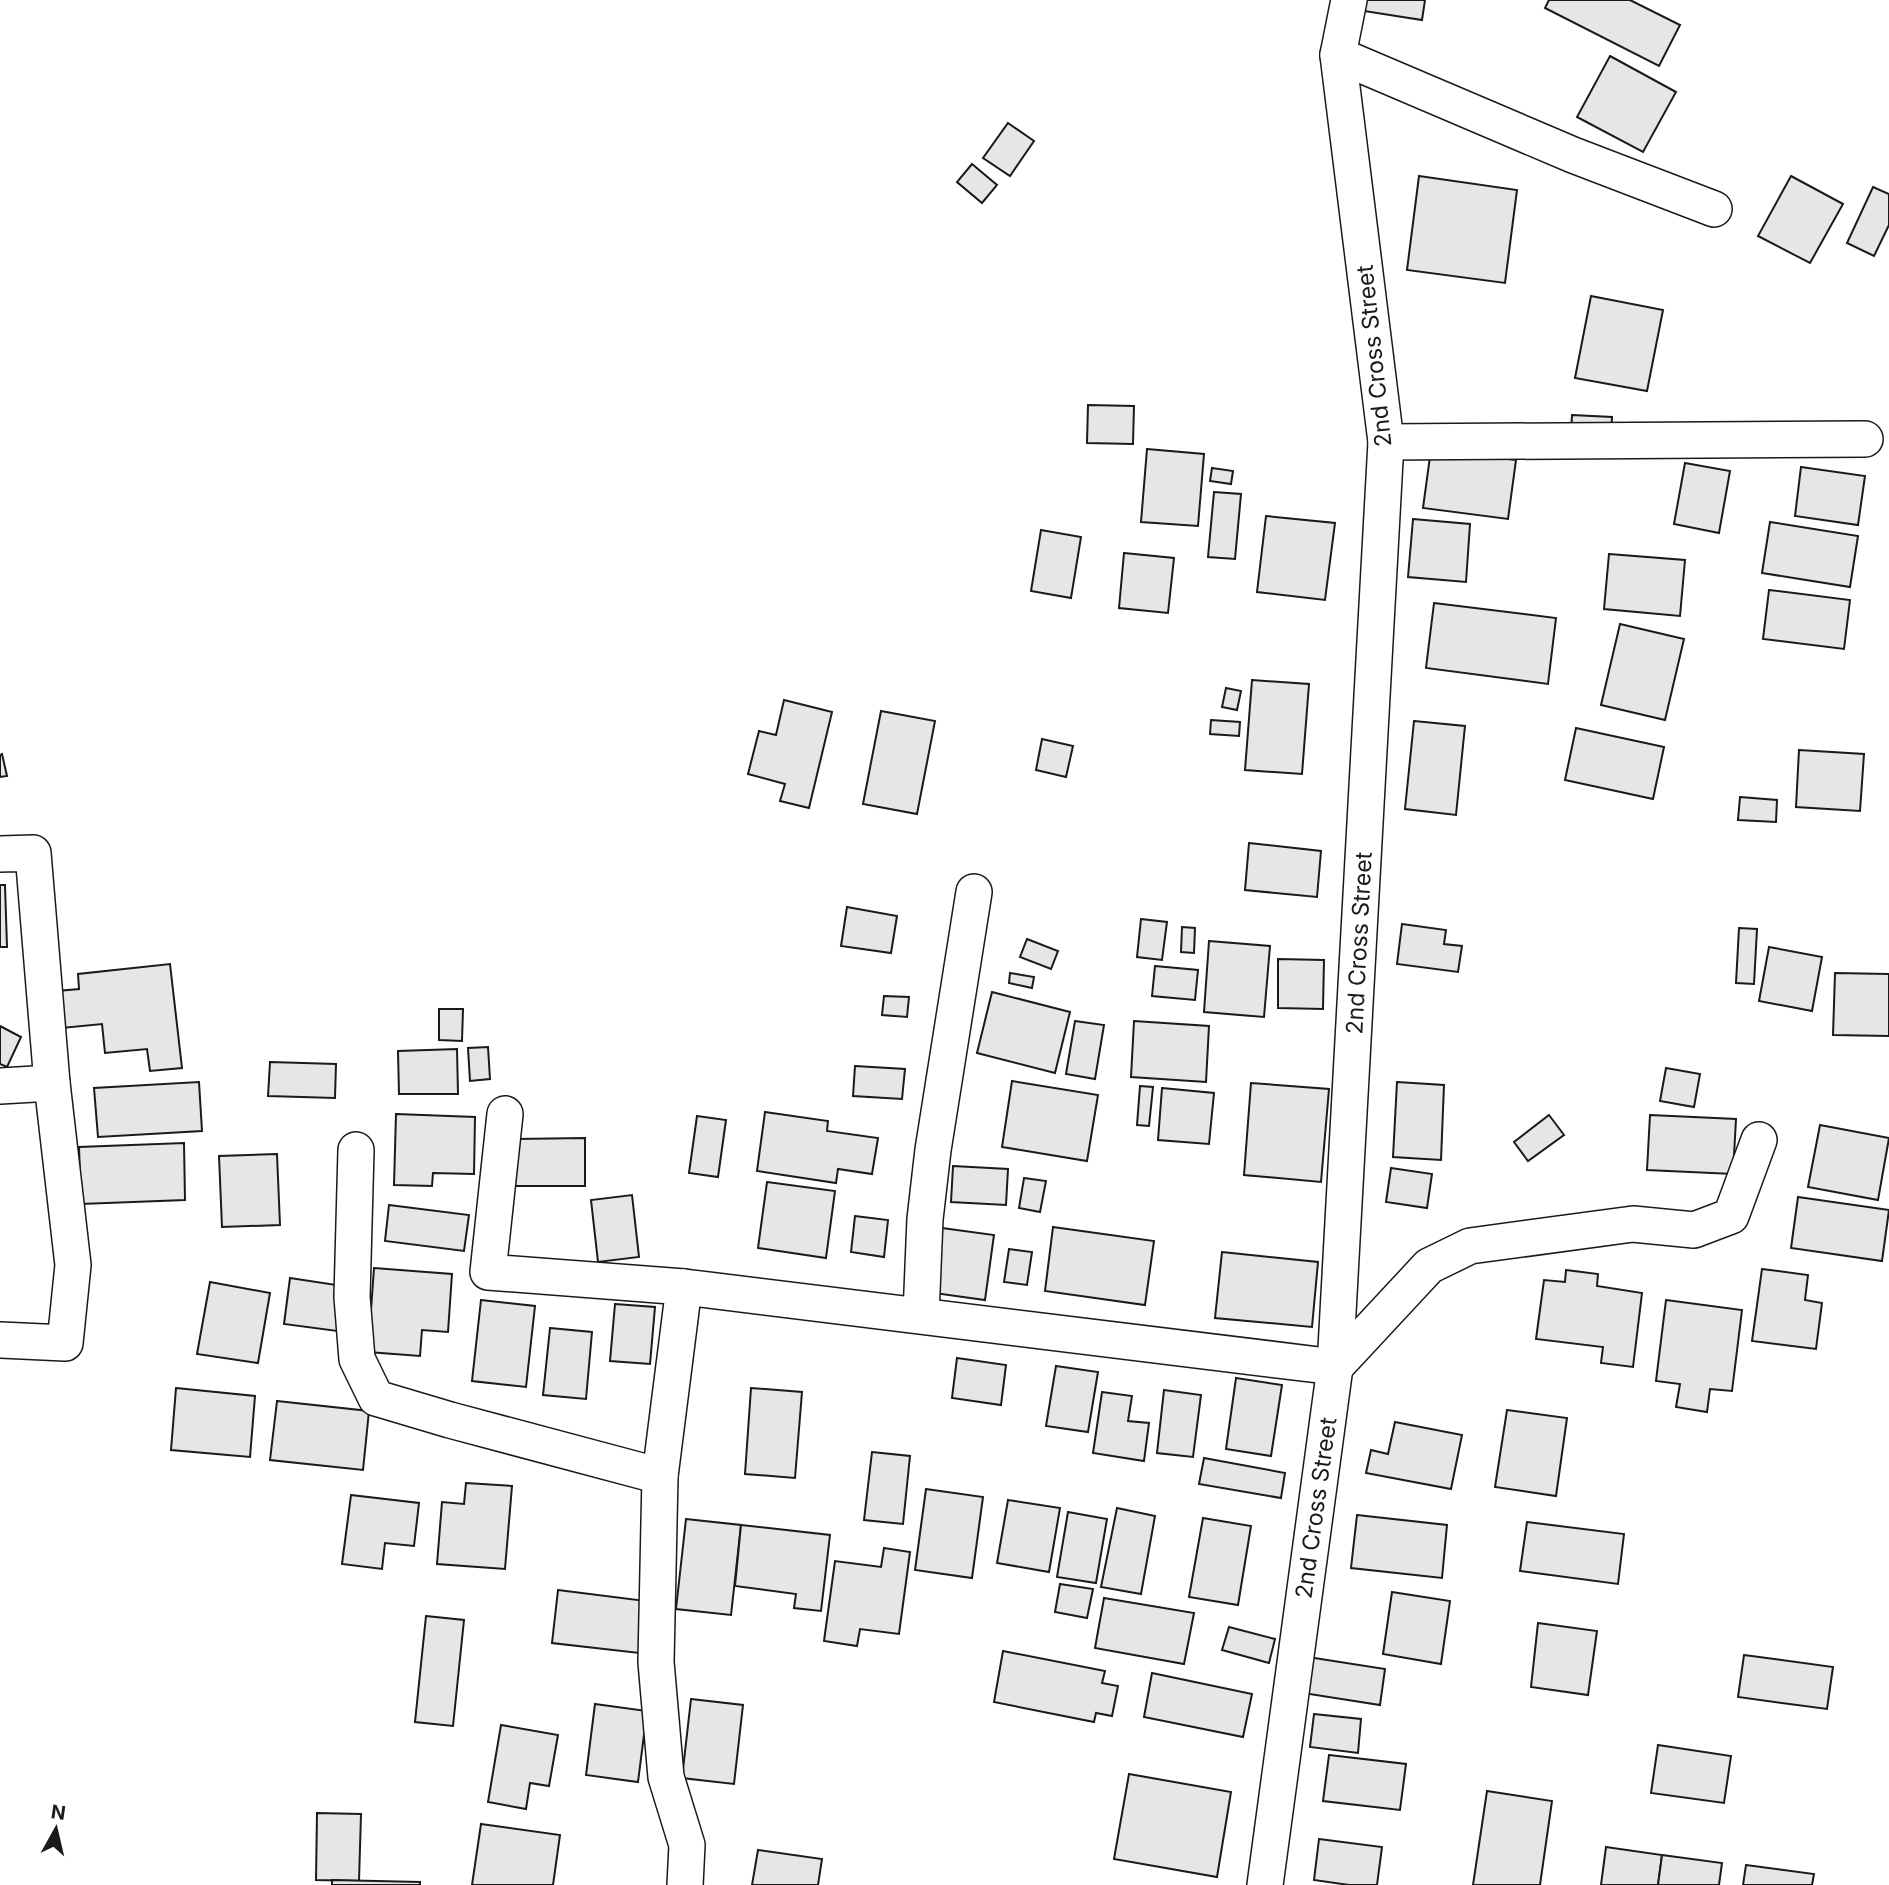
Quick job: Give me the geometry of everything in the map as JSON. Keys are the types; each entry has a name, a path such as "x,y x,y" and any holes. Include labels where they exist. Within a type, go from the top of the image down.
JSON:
{"street":[{"name":"2nd Cross Street","path":"1265,1885 1335,1367 1386,442 1338,55 1349,0"},
{"path":"1338,55 1573,155 1714,209"},
{"path":"1386,442 1865,439"},
{"path":"0,854 33,853 52,1083 72,1265 65,1343 0,1340"},
{"path":"920,1315 925,1219 933,1150 974,892"},
{"path":"0,1086 52,1083"},
{"path":"505,1114 488,1272 684,1287 1335,1367 1429,1266 1470,1246 1633,1224 1694,1230 1731,1216 1759,1140"},
{"path":"356,1150 352,1297 357,1359 376,1398 660,1476"},
{"path":"684,1287 660,1476 656,1662 666,1777 687,1845 685,1885"}],"building":[{"path":"1366,0 1425,0 1422,20 1364,11"},
{"path":"1549,0 1630,0 1680,25 1659,66 1545,8"},
{"path":"1610,56 1676,92 1643,152 1577,117"},
{"path":"1008,123 1034,141 1010,176 983,158"},
{"path":"972,164 997,185 982,203 957,182"},
{"path":"1419,176 1517,190 1505,283 1407,270"},
{"path":"1791,176 1843,204 1810,263 1758,236"},
{"path":"1873,187 1889,194 1889,225 1874,256 1847,243"},
{"path":"1591,296 1663,310 1647,391 1575,378"},
{"path":"1088,405 1134,406 1133,444 1087,443"},
{"path":"1572,415 1612,417 1611,435 1571,433"},
{"path":"1147,449 1204,454 1198,526 1141,522"},
{"path":"1431,449 1516,460 1508,519 1423,508"},
{"path":"1685,463 1730,471 1719,533 1674,524"},
{"path":"1801,467 1865,476 1858,525 1795,516"},
{"path":"1212,468 1233,471 1231,484 1210,481"},
{"path":"1214,492 1241,494 1235,559 1208,557"},
{"path":"1266,516 1335,523 1325,600 1257,592"},
{"path":"1413,519 1470,524 1466,582 1408,577"},
{"path":"1770,522 1858,536 1850,587 1762,573"},
{"path":"1041,530 1081,537 1071,598 1031,591"},
{"path":"1124,553 1174,558 1168,613 1119,608"},
{"path":"1609,554 1685,560 1680,616 1604,609"},
{"path":"1769,590 1850,600 1844,649 1763,639"},
{"path":"1434,603 1556,618 1548,684 1426,668"},
{"path":"1620,624 1684,639 1665,720 1601,705"},
{"path":"1252,680 1309,684 1302,774 1245,770"},
{"path":"1226,688 1241,691 1237,710 1222,707"},
{"path":"784,700 832,712 809,808 780,801 785,784 748,774 759,731 776,735"},
{"path":"881,711 935,721 917,814 863,804"},
{"path":"1211,720 1240,722 1239,736 1210,734"},
{"path":"1414,721 1465,726 1456,815 1405,809"},
{"path":"1576,728 1664,747 1653,799 1565,780"},
{"path":"1042,739 1073,746 1066,777 1036,770"},
{"path":"1799,750 1864,754 1860,811 1796,807"},
{"path":"2,754 7,776 0,777 0,755"},
{"path":"1740,797 1777,800 1776,822 1738,820"},
{"path":"1249,843 1321,851 1317,897 1245,890"},
{"path":"0,885 5,885 7,947 0,947"},
{"path":"847,907 897,916 891,953 841,946"},
{"path":"1141,919 1167,922 1162,960 1137,957"},
{"path":"1402,924 1446,930 1444,944 1462,946 1458,972 1397,964"},
{"path":"1182,927 1195,928 1194,953 1181,952"},
{"path":"1739,928 1757,929 1754,984 1736,983"},
{"path":"1027,939 1058,951 1051,969 1020,957"},
{"path":"1209,941 1270,946 1264,1017 1204,1012"},
{"path":"1769,947 1822,957 1812,1011 1759,1001"},
{"path":"1278,959 1324,960 1323,1009 1278,1008"},
{"path":"170,964 182,1068 150,1071 147,1049 105,1053 102,1024 62,1028 57,991 79,989 78,974"},
{"path":"1155,966 1198,970 1195,1000 1152,996"},
{"path":"1010,973 1034,977 1032,988 1009,983"},
{"path":"1835,973 1889,974 1889,1036 1833,1035"},
{"path":"992,992 1070,1012 1055,1073 977,1053"},
{"path":"884,996 909,997 907,1017 882,1015"},
{"path":"439,1009 463,1009 462,1041 439,1040"},
{"path":"1075,1021 1104,1025 1095,1079 1066,1074"},
{"path":"1134,1021 1209,1026 1206,1082 1131,1077"},
{"path":"0,1026 21,1037 7,1067 0,1064"},
{"path":"488,1047 490,1079 470,1081 468,1048"},
{"path":"457,1049 458,1094 399,1094 398,1051"},
{"path":"270,1062 336,1064 335,1098 268,1096"},
{"path":"855,1066 905,1069 902,1099 853,1096"},
{"path":"1666,1068 1700,1074 1694,1107 1660,1101"},
{"path":"1012,1081 1098,1095 1087,1161 1002,1147"},
{"path":"199,1082 202,1131 98,1137 94,1088"},
{"path":"1397,1082 1444,1085 1441,1160 1393,1157"},
{"path":"1251,1083 1329,1089 1321,1182 1244,1175"},
{"path":"1140,1086 1153,1087 1149,1126 1137,1125"},
{"path":"1162,1088 1214,1093 1209,1144 1158,1140"},
{"path":"765,1112 828,1121 827,1131 878,1138 872,1174 838,1169 836,1183 757,1171"},
{"path":"396,1114 475,1117 474,1174 433,1173 432,1186 394,1185"},
{"path":"1549,1115 1564,1135 1528,1161 1514,1142"},
{"path":"1650,1115 1736,1119 1733,1174 1647,1170"},
{"path":"697,1116 726,1120 718,1177 689,1173"},
{"path":"1820,1125 1889,1138 1878,1200 1808,1187"},
{"path":"585,1138 585,1186 514,1186 515,1139"},
{"path":"184,1143 185,1200 81,1204 79,1147"},
{"path":"277,1154 280,1225 222,1227 219,1156"},
{"path":"953,1166 1008,1169 1006,1205 951,1202"},
{"path":"1391,1168 1432,1174 1427,1208 1386,1202"},
{"path":"1024,1178 1046,1181 1040,1212 1019,1208"},
{"path":"767,1182 835,1191 826,1258 758,1248"},
{"path":"632,1195 639,1257 598,1262 591,1200"},
{"path":"1798,1197 1889,1210 1882,1261 1791,1248"},
{"path":"389,1205 469,1215 464,1251 385,1241"},
{"path":"855,1216 888,1220 884,1257 851,1252"},
{"path":"1053,1227 1154,1241 1145,1305 1045,1291"},
{"path":"942,1228 994,1235 985,1300 934,1293"},
{"path":"1009,1249 1032,1252 1027,1285 1004,1282"},
{"path":"1222,1252 1318,1262 1312,1327 1215,1318"},
{"path":"374,1268 452,1274 448,1332 422,1330 420,1356 368,1352"},
{"path":"1762,1269 1808,1275 1805,1300 1822,1303 1816,1349 1752,1341"},
{"path":"1566,1270 1598,1274 1597,1286 1642,1293 1633,1367 1601,1363 1603,1347 1536,1339 1544,1280 1565,1282"},
{"path":"290,1278 343,1286 337,1331 284,1324"},
{"path":"210,1282 270,1293 258,1363 197,1354"},
{"path":"481,1300 535,1306 526,1387 472,1381"},
{"path":"1666,1300 1742,1310 1732,1391 1710,1389 1707,1412 1676,1407 1680,1384 1656,1381"},
{"path":"615,1304 655,1307 650,1364 610,1361"},
{"path":"550,1328 592,1332 586,1399 543,1395"},
{"path":"957,1358 1006,1365 1001,1405 952,1398"},
{"path":"1056,1366 1098,1372 1088,1432 1046,1426"},
{"path":"1236,1378 1282,1385 1271,1456 1226,1449"},
{"path":"176,1388 255,1396 250,1457 171,1450"},
{"path":"751,1388 802,1392 795,1478 745,1474"},
{"path":"1164,1390 1201,1395 1193,1457 1157,1453"},
{"path":"1102,1392 1132,1396 1128,1421 1149,1423 1144,1461 1093,1453"},
{"path":"277,1401 369,1411 363,1470 270,1460"},
{"path":"1507,1410 1567,1418 1556,1496 1495,1487"},
{"path":"1395,1422 1462,1435 1451,1489 1366,1473 1371,1450 1388,1454"},
{"path":"872,1452 910,1456 903,1524 864,1520"},
{"path":"1204,1458 1285,1473 1281,1498 1199,1484"},
{"path":"466,1483 512,1486 505,1569 437,1564 442,1502 464,1504"},
{"path":"926,1489 983,1497 972,1578 915,1570"},
{"path":"351,1495 419,1503 414,1546 385,1543 382,1569 342,1564"},
{"path":"1008,1500 1060,1508 1049,1572 997,1563"},
{"path":"1117,1508 1155,1516 1141,1594 1101,1587"},
{"path":"1068,1512 1107,1519 1096,1583 1057,1577"},
{"path":"1357,1515 1447,1525 1442,1578 1351,1568"},
{"path":"1203,1518 1251,1526 1238,1605 1189,1597"},
{"path":"686,1519 741,1525 731,1615 676,1609"},
{"path":"1527,1522 1624,1534 1618,1584 1520,1571"},
{"path":"741,1525 830,1535 821,1611 794,1608 796,1594 735,1586"},
{"path":"884,1548 910,1552 899,1634 860,1629 857,1646 824,1641 835,1561 881,1567"},
{"path":"1060,1584 1093,1589 1087,1618 1055,1612"},
{"path":"558,1590 646,1601 639,1653 552,1643"},
{"path":"1392,1592 1450,1601 1441,1664 1383,1654"},
{"path":"1104,1598 1194,1613 1184,1664 1095,1648"},
{"path":"426,1616 464,1620 453,1726 415,1722"},
{"path":"1538,1623 1597,1631 1588,1695 1531,1687"},
{"path":"1229,1627 1275,1639 1269,1663 1222,1650"},
{"path":"1003,1651 1105,1671 1102,1683 1118,1686 1112,1716 1096,1713 1094,1722 994,1702"},
{"path":"1744,1655 1833,1667 1827,1709 1738,1697"},
{"path":"1308,1657 1385,1669 1380,1705 1303,1693"},
{"path":"1152,1673 1252,1694 1243,1737 1144,1717"},
{"path":"691,1699 743,1705 734,1784 682,1778"},
{"path":"595,1704 647,1711 638,1782 586,1775"},
{"path":"1314,1714 1361,1719 1358,1753 1310,1747"},
{"path":"501,1725 558,1735 549,1786 530,1783 526,1809 488,1802"},
{"path":"1658,1745 1731,1756 1724,1803 1651,1793"},
{"path":"1329,1755 1406,1764 1400,1810 1323,1801"},
{"path":"1129,1774 1231,1792 1217,1877 1114,1859"},
{"path":"1487,1791 1552,1801 1540,1885 1473,1885"},
{"path":"317,1813 361,1814 359,1881 316,1880"},
{"path":"481,1824 560,1835 553,1885 472,1885"},
{"path":"1319,1839 1382,1847 1377,1885 1349,1885 1314,1880"},
{"path":"1606,1847 1662,1855 1658,1885 1601,1885"},
{"path":"758,1850 822,1859 818,1885 752,1885"},
{"path":"1662,1855 1722,1863 1719,1885 1658,1885"},
{"path":"1746,1865 1814,1874 1812,1885 1743,1885"},
{"path":"332,1880 420,1882 420,1885 332,1885"}]}
